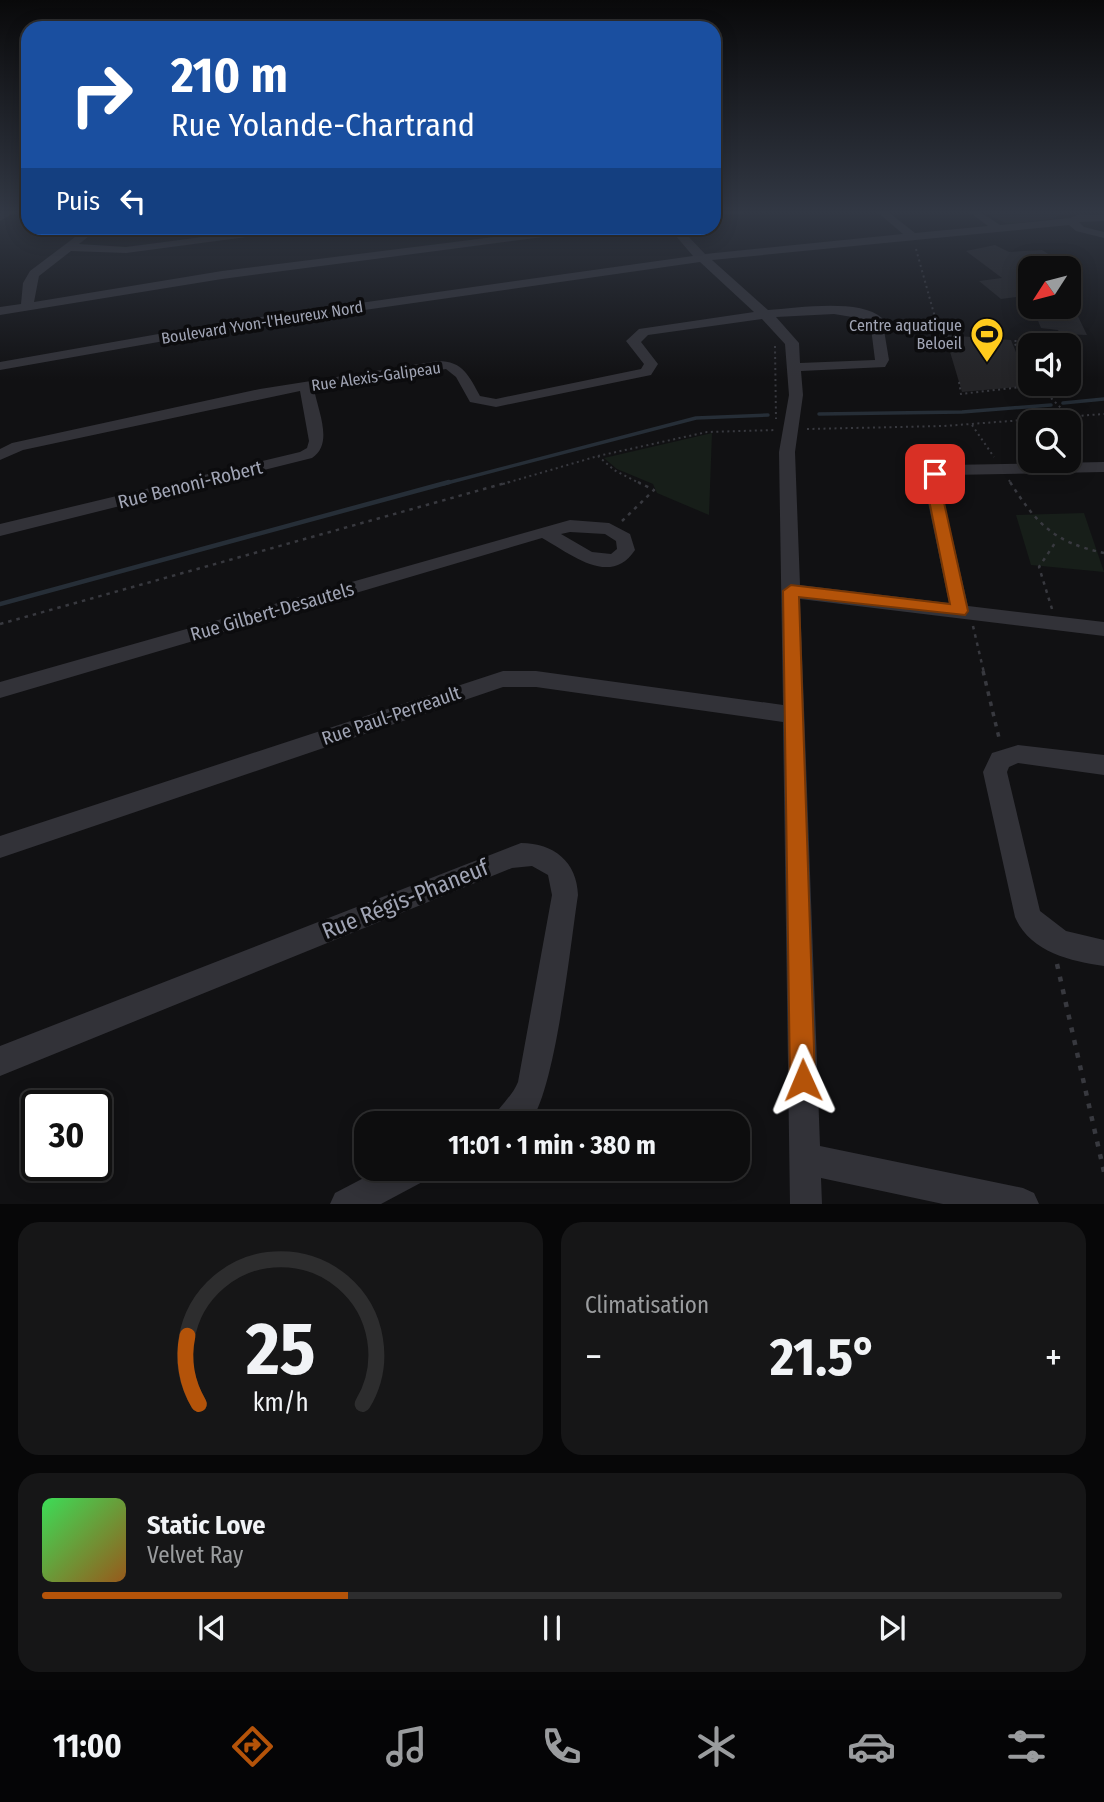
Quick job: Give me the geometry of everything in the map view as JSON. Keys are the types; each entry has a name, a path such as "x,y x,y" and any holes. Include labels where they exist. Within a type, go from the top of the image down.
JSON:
{"street":[{"path":"27,307 32,277 43,267"},
{"path":"0,311 277,267"},
{"name":"Boulevard Yvon-l'Heureux Nord","path":"0,366 246,323 637,267"},
{"path":"712,267 764,313 792,343 795,367 796,408 787,443 806,1203"},
{"path":"764,313 861,312 876,318 882,360 880,364 795,367"},
{"name":"Rue Alexis-Galipeau","path":"0,455 18,446 260,393 448,365 461,370 475,399 493,403 646,372 651,364 633,341 641,332 764,313"},
{"name":"Rue Benoni-Robert","path":"0,530 306,455 314,450 317,441 306,386"},
{"path":"965,612 933,488 933,475 948,470 1104,467"},
{"name":"Rue Gilbert-Desautels","path":"0,690 544,532"},
{"path":"791,591 1104,629"},
{"name":"Rue Paul-Perreault","path":"0,847 503,679 536,678 794,715"},
{"path":"1104,765 1012,755 1000,761 995,772 1028,917 1044,935 1058,943 1104,953"},
{"name":"Rue Régis-Phaneuf","path":"0,1061 511,856 530,853 553,863 563,877 565,889 534,1083 519,1111"},
{"path":"805,1159 1023,1203"},
{"path":"346,1203 391,1181"}],"path":[{"path":"922,267 934,316 947,343"},
{"path":"959,382 961,394 1018,386"},
{"path":"1049,396 1063,410"},
{"path":"1081,416 1104,414"},
{"path":"798,429 1018,421"},
{"path":"971,424 998,463"},
{"path":"0,624 309,540 598,456 707,432 776,430"},
{"path":"598,456 614,470 654,489 618,526"},
{"path":"1005,474 1026,506 1057,540 1104,553"},
{"path":"1055,615 1039,567 1057,540"},
{"path":"965,612 1001,746"},
{"path":"1055,955 1104,1172"}],"shaded area":[{"path":"712,433 709,515 657,493 653,484 617,469 604,458"},
{"path":"1084,513 1104,572 1031,565 1016,515"}],"building":[{"path":"988,267 1018,267 1018,297 1001,299 979,281 1002,278"},
{"path":"1037,319 1079,319 1087,335 1060,333 1058,330 1041,328"},
{"name":"Centre aquatique Beloeil","path":"945,335 1011,340 1018,357 1018,387 962,392"}],"waterway":[{"path":"1063,403 1104,399"},
{"path":"819,414 962,412 1051,405"},
{"path":"443,484 696,418 768,415"},
{"path":"0,604 449,482"}],"place":[{"name":"Centre aquatique Beloeil","path":"987,364"}],"route":[{"path":"803,1080 791,591 960,611 932,480 935,474"}]}
